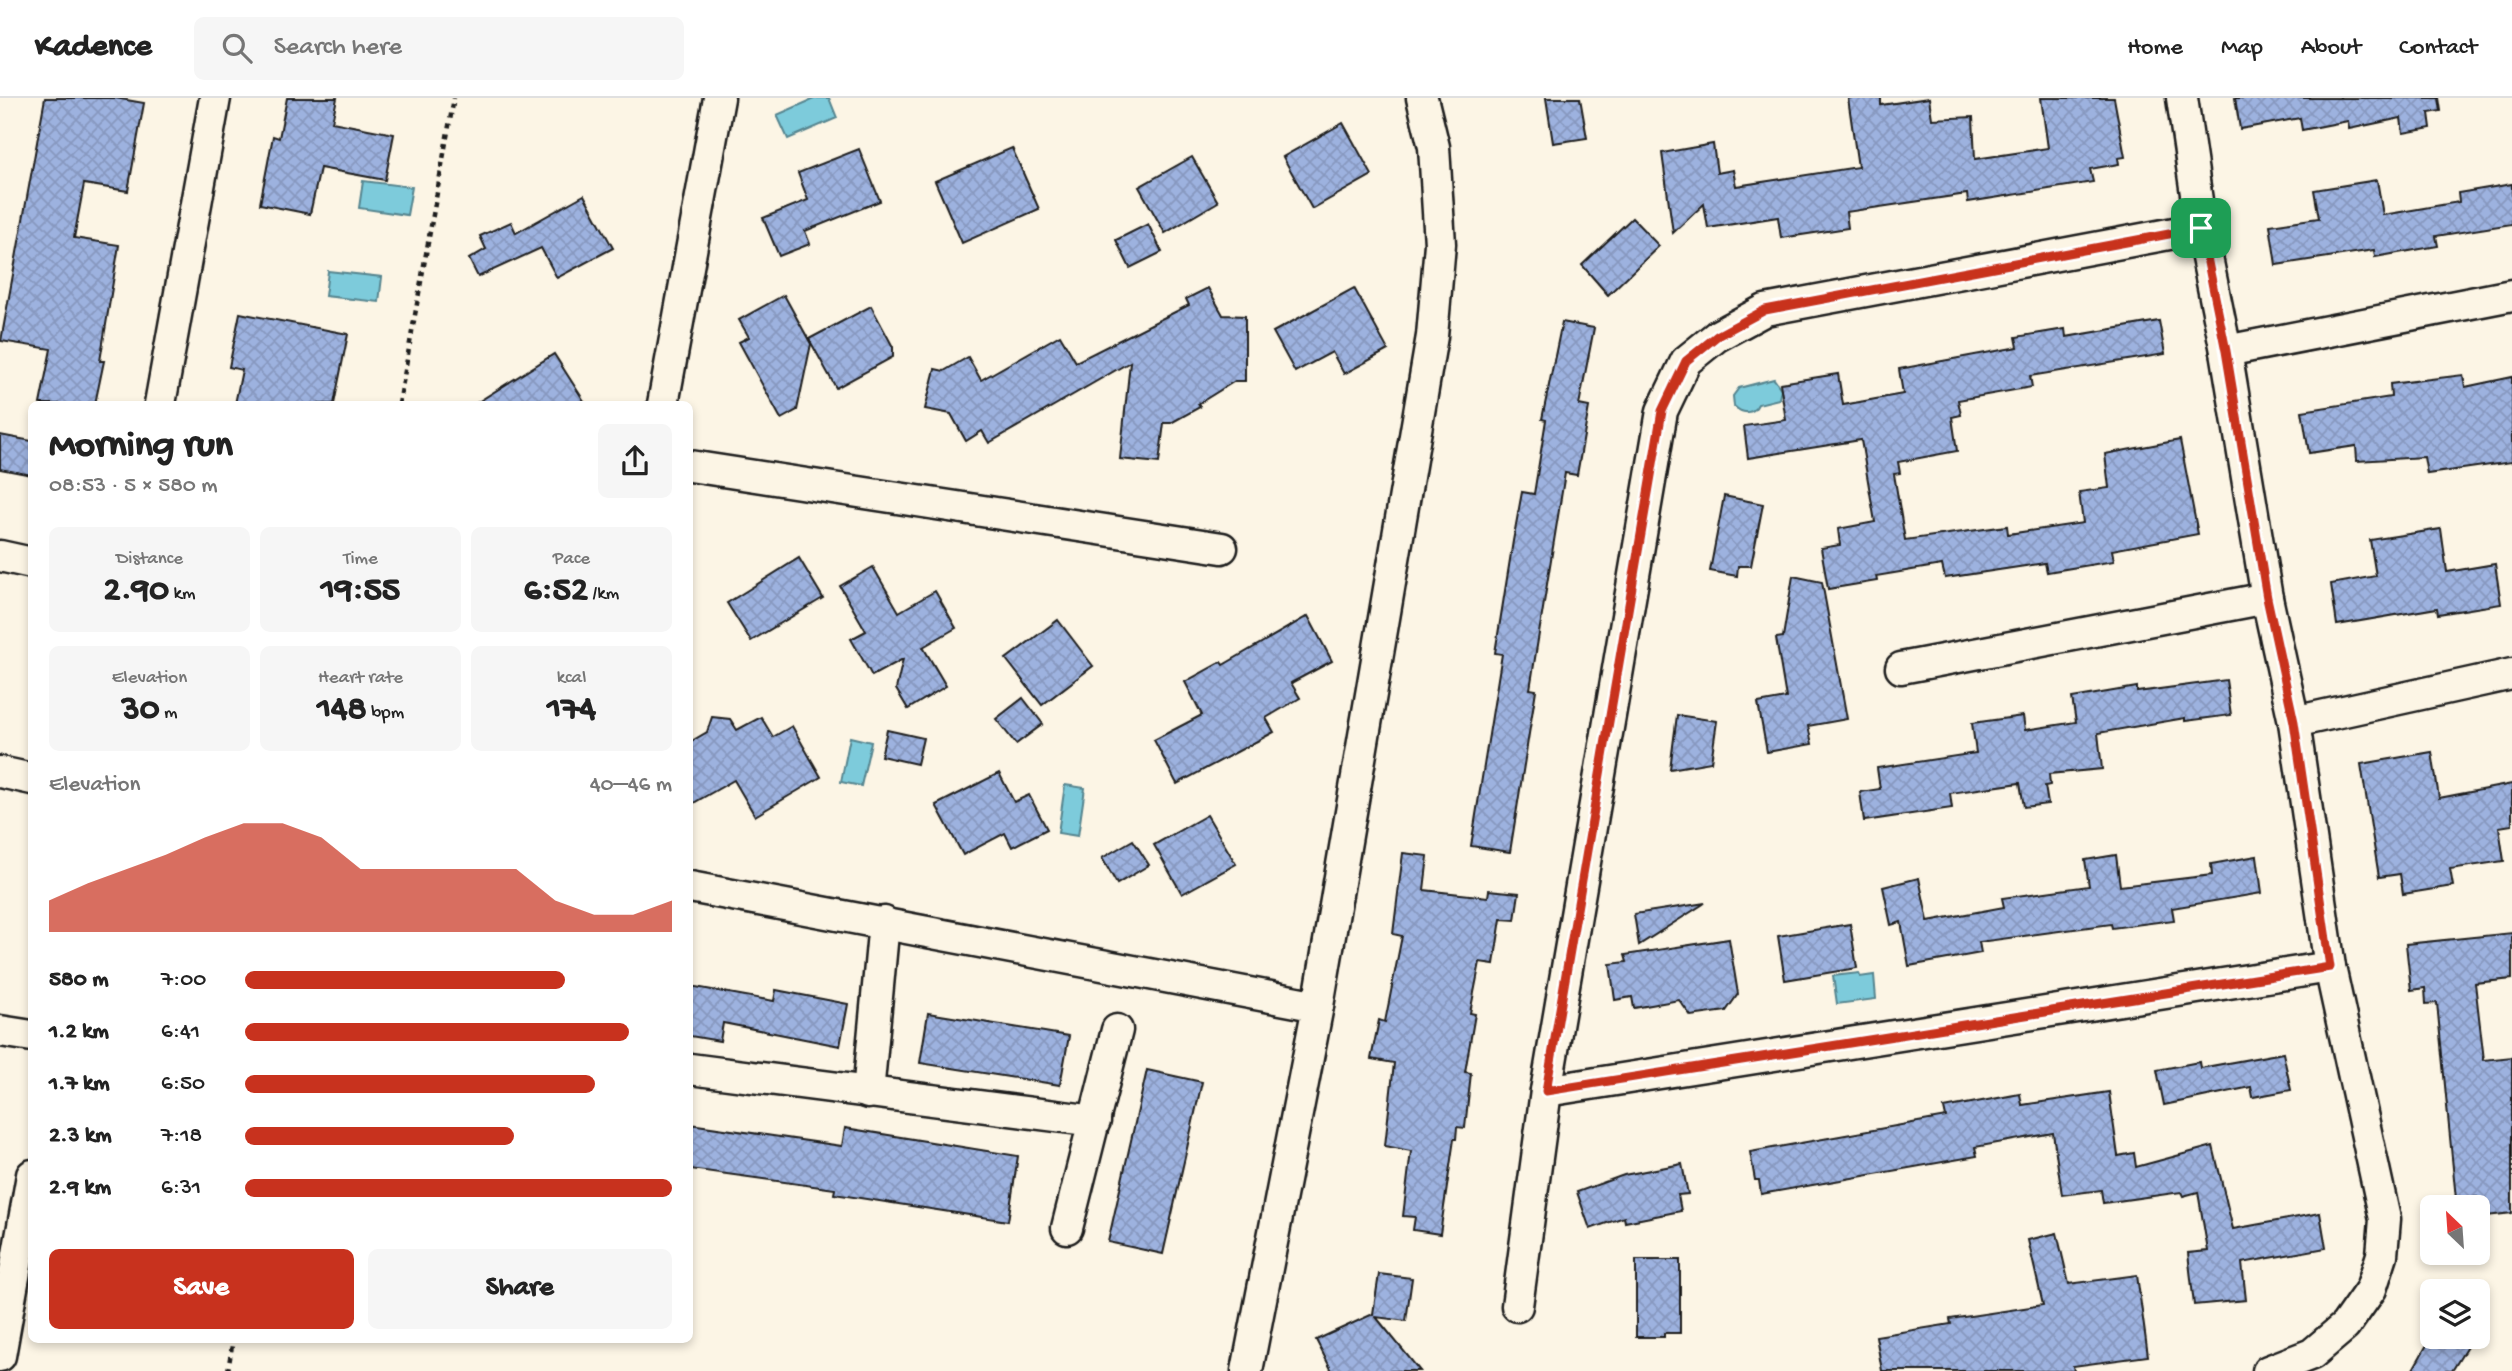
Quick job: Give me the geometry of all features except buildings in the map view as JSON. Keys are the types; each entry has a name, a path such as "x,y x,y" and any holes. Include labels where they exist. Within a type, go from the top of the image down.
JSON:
{"street":[{"path":"161,401 215,98"},
{"path":"664,401 719,98"},
{"path":"1247,1371 1318,1006 1432,336 1440,244 1434,147 1422,98"},
{"path":"2182,98 2201,228 2226,351 2267,598 2294,722 2330,967 2385,1219 2382,1255 2371,1289 2346,1326 2312,1354 2268,1371"},
{"path":"1517,1306 1546,1091 1662,411 1686,361 1717,336 1765,310 2201,228"},
{"path":"2226,351 2512,295"},
{"path":"693,466 1222,548"},
{"path":"0,556 28,561"},
{"path":"1901,668 2267,598"},
{"path":"2294,722 2512,674"},
{"path":"0,772 28,778"},
{"path":"693,888 1318,1006"},
{"path":"868,1093 884,922"},
{"path":"1546,1091 2330,967"},
{"path":"1067,1228 1117,1030"},
{"path":"0,1031 28,1035"},
{"path":"693,1069 1095,1121"},
{"path":"1,1349 28,1197"}],"path":[{"path":"400,401 454,98"},
{"path":"228,1371 232,1343"}],"water":[{"path":"816,98 829,98 837,118 788,139 777,115"},
{"path":"363,181 412,187 407,215 359,208"},
{"path":"328,271 382,277 379,302 325,296"},
{"path":"1774,379 1781,389 1779,399 1758,404 1747,412 1734,406 1733,396 1739,388"},
{"path":"850,737 871,742 861,786 841,782"},
{"path":"1065,785 1085,788 1078,836 1058,833"},
{"path":"1859,973 1860,977 1874,975 1876,999 1837,1004 1833,976"}],"route":[{"path":"2201,228 2226,351 2267,598 2294,722 2330,967 1546,1091 1662,411 1686,361 1717,336 1765,310 2201,228"}]}
